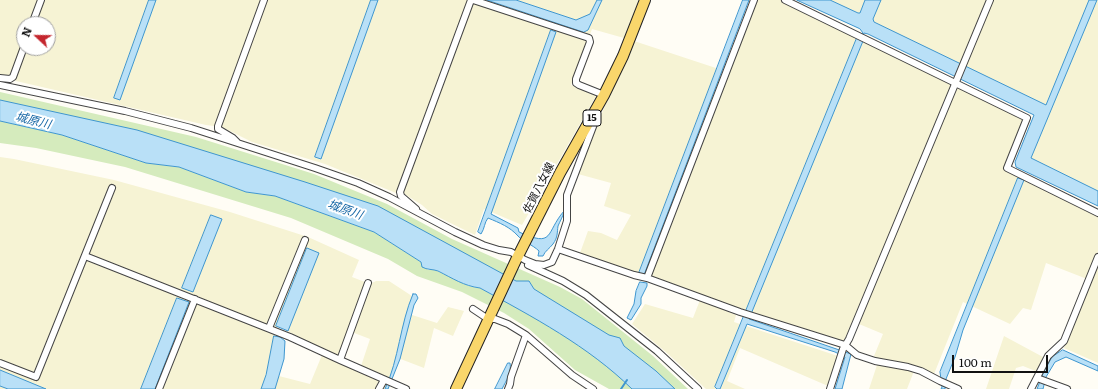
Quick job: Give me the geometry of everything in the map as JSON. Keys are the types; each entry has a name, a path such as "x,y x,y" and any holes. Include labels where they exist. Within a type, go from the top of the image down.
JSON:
{"main road":[{"name":"佐賀八女線","path":"456,389 530,232 560,173 604,95 623,56 645,0"}],"street":[{"path":"35,16 41,0"},
{"path":"238,144 233,138 218,129 218,126 264,0"},
{"path":"417,212 414,207 401,196 400,192 472,0 589,38 590,42 576,79 576,83 604,95"},
{"path":"647,278 754,0"},
{"path":"785,0 956,82 1026,118 1007,168 1098,213"},
{"path":"830,389 844,347 990,0"},
{"path":"0,78 10,79 13,77 21,56"},
{"path":"0,84 125,111 191,128 358,183 390,197 476,242 499,250 511,252 522,262 563,281 586,295 657,351 698,389"},
{"path":"517,258 535,264 544,265 552,262 567,221 567,195 594,124 597,108"},
{"path":"0,363 36,378 112,188"},
{"path":"269,328 305,240"},
{"path":"558,249 647,278 844,347 857,355 875,361 921,371 958,389"},
{"path":"86,256 269,328 406,389"},
{"path":"1031,389 1041,379 1048,356 1064,341 1098,258"},
{"path":"340,360 368,283"},
{"path":"159,389 195,299"},
{"path":"473,308 489,317 508,324 526,335 572,376 593,389"},
{"path":"508,389 526,335"},
{"path":"1041,379 1068,389"},
{"path":"379,389 388,381"}],"shaded area":[{"path":"0,0 639,0 624,38 592,29 571,85 596,96 522,225 484,209 475,235 432,214 422,205 406,195 396,193 325,164 252,142 222,127 206,125 16,81 8,76 0,76"},
{"path":"756,0 783,0 953,84 844,341 737,308 580,253 588,231 601,233 617,240 631,215 604,206 611,183 578,174 606,103 634,41 728,72"},
{"path":"818,0 1098,0 1098,194 1025,159 1045,111"},
{"path":"956,86 1024,119 1005,169 1098,216 1098,251 1087,279 1046,263 1031,310 1023,308 1010,324 963,302 934,374 916,366 907,389 869,389 879,359 874,356 883,334 859,324"},
{"path":"0,157 114,180 230,212 308,237 359,260 352,277 370,284 376,281 389,281 415,298 409,314 437,323 448,307 464,311 453,336 434,328 424,368 398,358 390,380 361,366 370,339 349,331 338,357 285,330 315,254 307,250 277,328 268,374 263,389 0,389"},
{"path":"1098,265 1098,363 1064,348"},
{"path":"700,300 736,315 734,322 838,356 828,386 740,348 727,381 745,389 706,389 667,353 632,324 645,304 693,318"},
{"path":"1004,336 1043,357 1038,372 1023,366 1016,368 1009,389 986,389"},
{"path":"322,355 389,384 387,389 270,389 275,375 310,384"}],"green space":[{"path":"0,92 196,137 314,174 387,204 452,239 560,287 582,299 653,356 688,389 669,389 597,333 517,286 377,213 0,105"},
{"path":"0,121 62,135 146,163 179,167 246,192 275,196 374,232 421,262 428,270 435,270 469,286 480,288 544,322 618,369 638,389 609,389 575,370 529,329 504,313 462,292 417,276 388,259 291,218 125,167 36,148 0,143"}],"water":[{"path":"149,0 156,0 120,100 114,98"},
{"path":"371,0 378,0 321,159 315,157"},
{"path":"487,0 516,0 576,20 590,14 597,0 602,0 588,30 584,32"},
{"path":"743,0 749,0 644,275 639,273"},
{"path":"797,0 830,0 860,13 865,0 881,0 873,19 874,22 1046,105 1089,0 1097,0 1031,158 1098,191 1098,206 1016,167 1015,162 1034,115 868,34 864,33 862,35 863,33 860,29"},
{"path":"551,30 556,32 491,214 518,228 519,232 539,239 548,236 564,211 558,226 555,242 543,256 538,256 539,251 537,249 522,240 508,228 488,218 481,234 478,232"},
{"path":"857,38 863,41 749,319 851,354 842,389 835,389 845,357 835,352 747,324 720,389 717,389 715,387"},
{"name":"城原川","path":"0,100 137,130 378,206 516,281 529,281 534,289 609,335 620,338 624,346 656,371 675,389 632,389 597,359 559,333 480,288 463,284 438,271 422,267 421,262 374,232 275,196 246,192 179,167 146,163 62,135 0,121"},
{"path":"1018,178 1024,180 963,330 955,357 946,379 945,389 941,389 940,372"},
{"path":"211,215 222,219 193,292 182,288"},
{"path":"307,248 319,253 288,331 276,326"},
{"path":"640,282 647,283 647,286 641,298 641,304 631,320 627,318 634,304 636,291"},
{"path":"413,294 416,294 418,298 414,305 400,359 388,389 385,389 390,378 405,317"},
{"path":"177,298 189,302 155,389 141,389"},
{"path":"274,336 280,337 285,341 284,359 275,389 261,389 266,375"},
{"path":"1063,350 1098,366 1098,371 1066,357 1055,362 1046,377 1043,389 1037,389 1044,371 1052,357"},
{"path":"508,363 510,363 510,370 502,389 495,389"},
{"path":"0,370 46,389 8,389 0,386"}],"waterway":[{"path":"621,389 627,380"}]}
